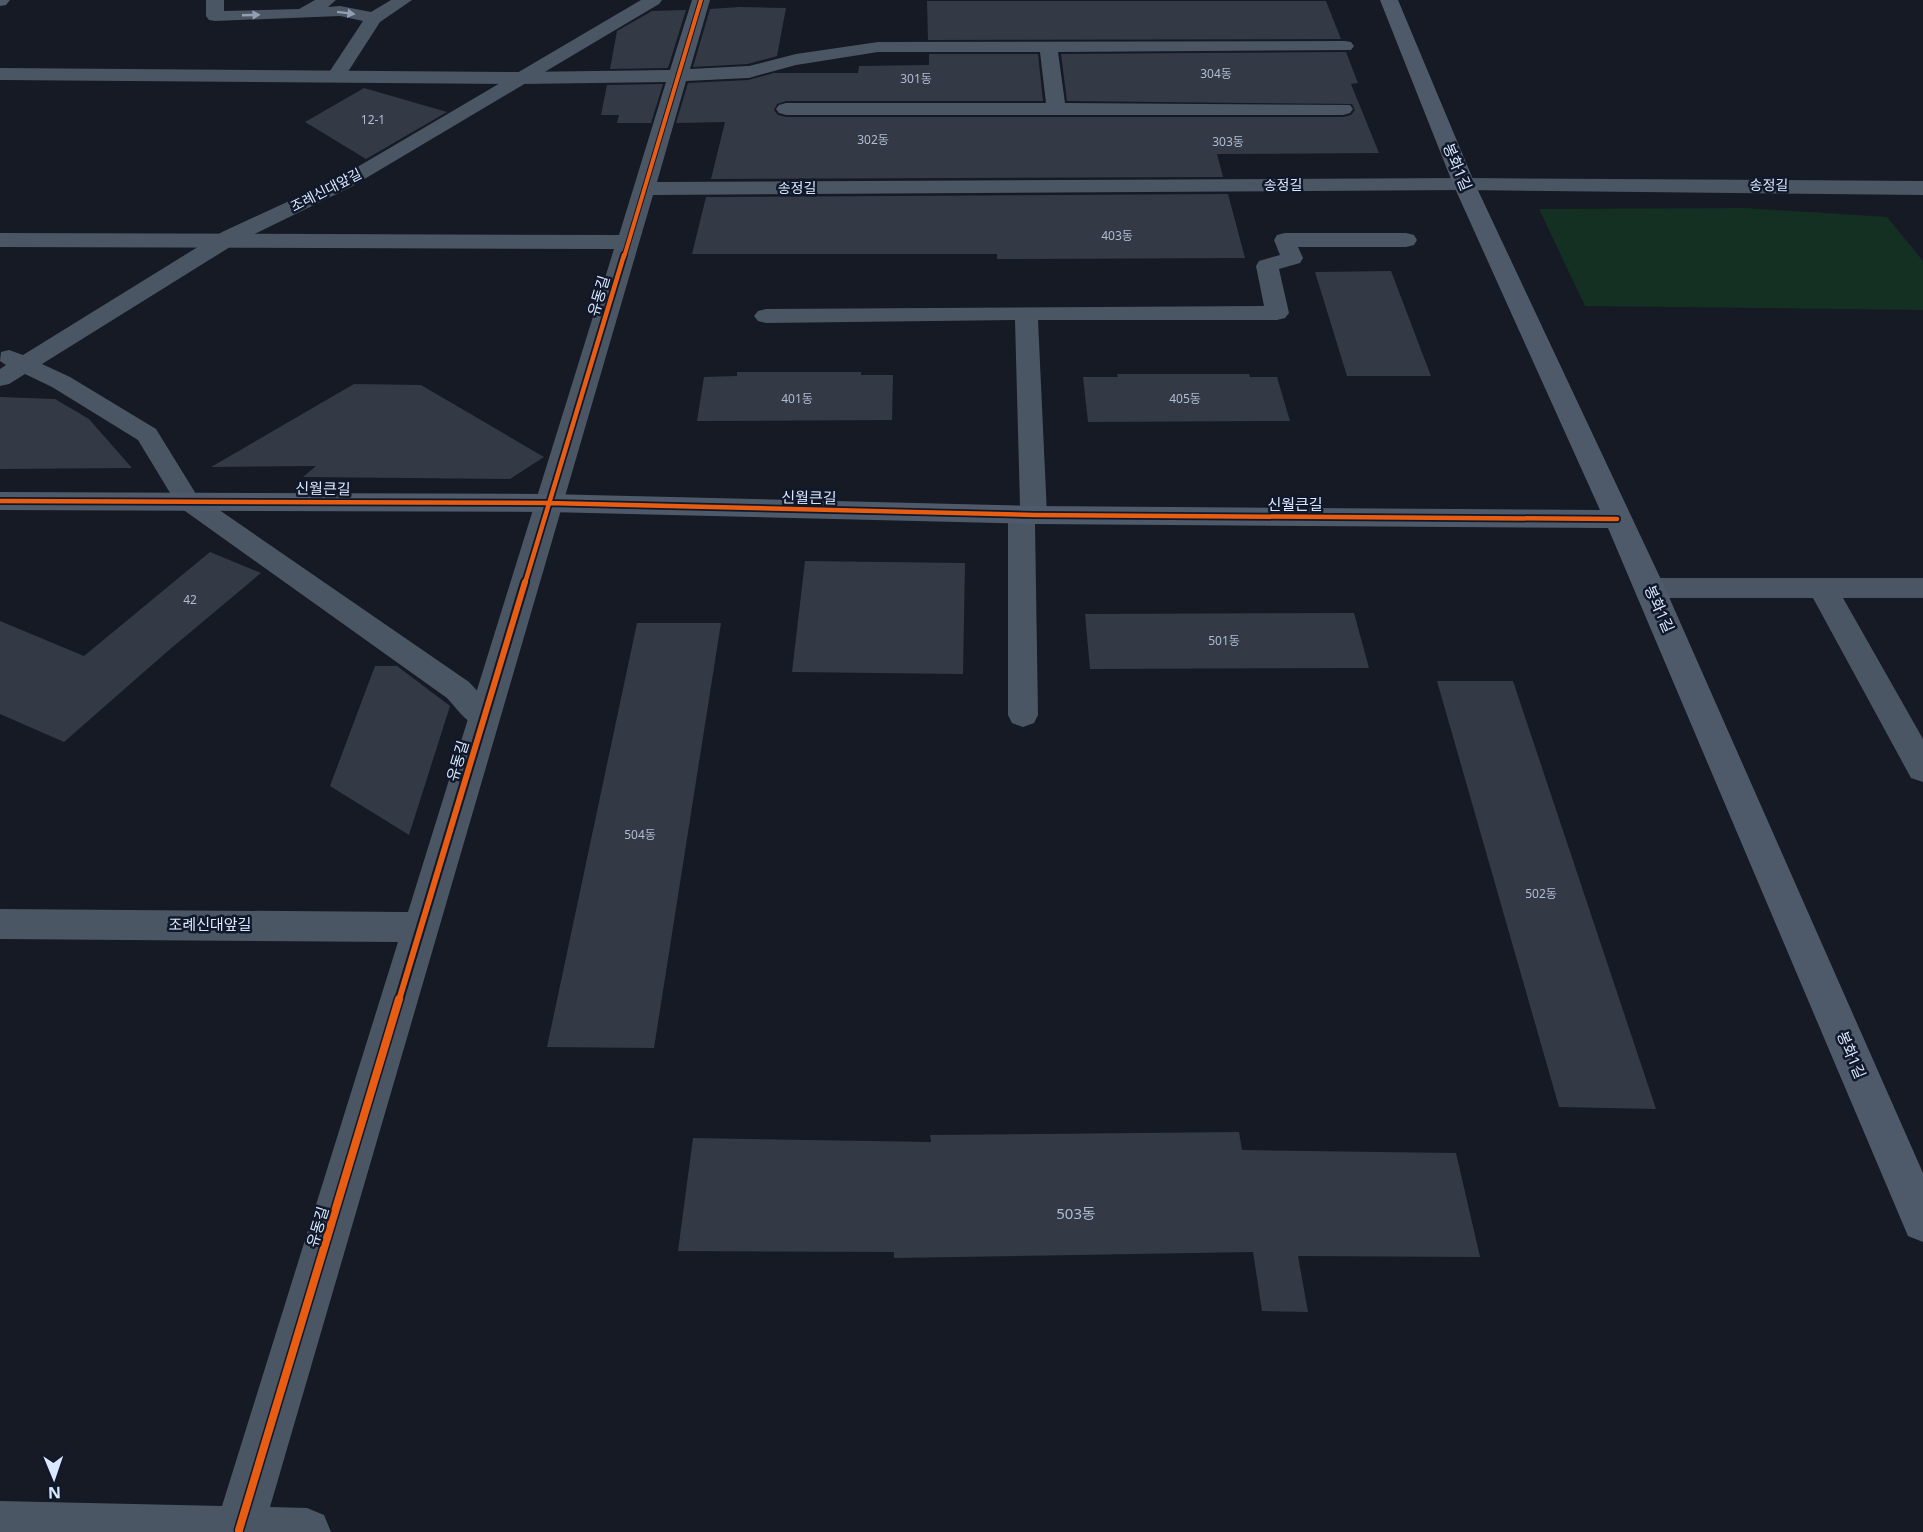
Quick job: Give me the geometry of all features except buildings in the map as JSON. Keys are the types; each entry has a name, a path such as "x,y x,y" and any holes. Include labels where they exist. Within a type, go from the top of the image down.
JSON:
{"street":[{"name":"유동길","path":"239,1530 701,0"},
{"name":"봉화1길","path":"1389,0 1464,184 1650,588 1923,1221"},
{"path":"0,74 521,78 678,76 748,72"},
{"name":"송정길","path":"644,189 1464,184 1923,188"},
{"path":"0,240 628,242"},
{"name":"신월큰길","path":"0,501 187,500 548,504 1028,515 1617,519"},
{"path":"1650,588 1923,588"},
{"path":"1822,588 1923,769"},
{"name":"조례신대앞길","path":"0,924 421,927"},
{"path":"0,1525 307,1532"}],"lane":[{"path":"215,0 215,16 340,11 374,18"},
{"path":"303,14 327,0"},
{"path":"335,77 374,18 403,0"},
{"name":"조례신대앞길","path":"0,379 12,358 226,239 344,183 653,0"},
{"path":"748,72 796,60 878,46 1345,46"},
{"path":"1048,46 1056,109"},
{"path":"786,109 1343,109"},
{"path":"766,316 1277,313 1267,266 1292,258 1285,240 1406,240"},
{"path":"1023,715 1028,515 1026,313"},
{"path":"12,358 61,382 147,435 187,500 458,690 484,718"}],"green space":[{"path":"1745,208 1887,217 1923,261 1923,310 1585,306 1539,209"}],"cycle path":[{"path":"239,1530 701,0"},
{"path":"0,501 548,503 1034,515 1617,519"}]}
